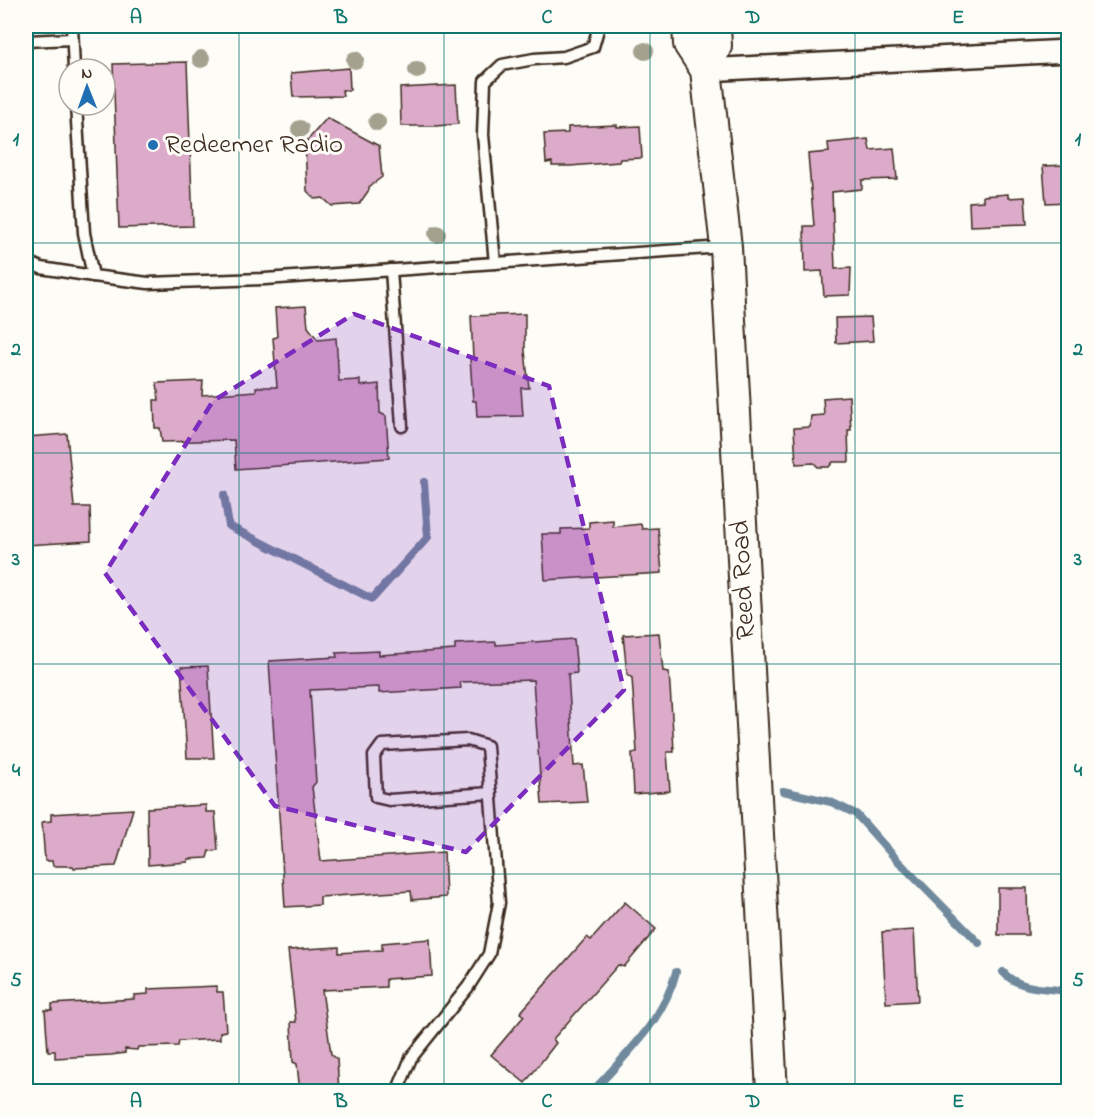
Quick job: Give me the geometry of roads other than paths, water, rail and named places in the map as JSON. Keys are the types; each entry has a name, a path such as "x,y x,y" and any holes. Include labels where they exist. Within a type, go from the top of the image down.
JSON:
{"main road":[{"name":"Reed Road","path":"688,26 689,44 706,70 726,247 772,1092"},
{"name":"Reed Road","path":"706,70 716,45 715,26"}],"street":[{"path":"706,70 1068,51"}],"lane":[{"path":"72,26 73,57"},
{"path":"495,264 483,135 485,81 502,65 534,59 564,57 593,47 599,26"},
{"path":"26,41 72,39"},
{"path":"77,117 84,233 93,276"},
{"path":"26,261 41,268 148,283 265,279 726,247"},
{"path":"391,270 402,426"},
{"path":"397,1092 411,1058 468,987 489,954 499,903 487,746 468,740 382,745 374,756 376,797 389,800 490,793"}],"waterway":[{"path":"224,495 229,526 372,599 428,537 424,482"},
{"path":"783,791 831,802 856,814 897,860 979,943"},
{"path":"592,1092 653,1022 676,972"},
{"path":"1003,972 1009,978 1025,985 1068,991"}],"place":[{"name":"Redeemer Radio","path":"153,145"}]}
